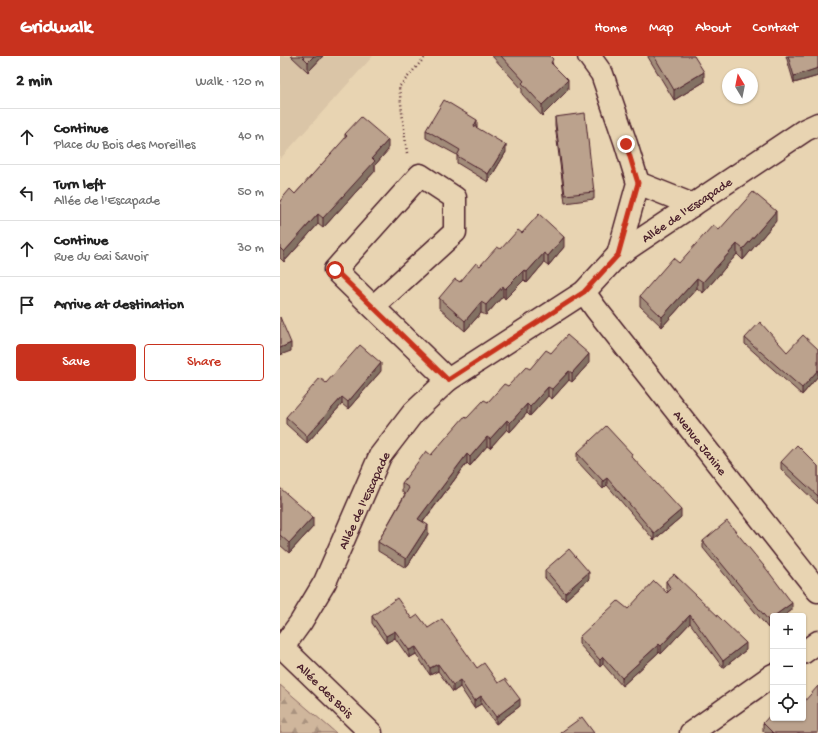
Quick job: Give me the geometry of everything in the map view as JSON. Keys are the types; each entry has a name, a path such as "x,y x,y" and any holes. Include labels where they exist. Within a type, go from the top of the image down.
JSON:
{"street":[{"path":"589,56 602,74 638,183 618,255"},
{"name":"Allée de l'Escapade","path":"281,646 301,622 325,582 380,456 413,413 448,380 584,292 618,255 805,130 818,124"},
{"path":"373,307 455,232 455,198 420,175 335,270 373,307 448,380"},
{"path":"638,183 693,205"},
{"name":"Avenue Janine","path":"584,292 818,591"},
{"path":"806,651 818,642"},
{"name":"Allée des Bois","path":"281,646 371,733"},
{"path":"691,733 770,677"}],"path":[{"path":"420,175 409,164 399,86 426,56"}],"shaded area":[{"path":"280,56 373,56 280,159"}],"green space":[{"path":"280,685 336,733 280,733"}],"building":[{"path":"302,56 314,56 308,62"},
{"path":"501,56 550,56 553,59 551,63 568,80 542,105 522,83 524,81"},
{"path":"654,56 694,56 704,72 674,90"},
{"path":"788,56 818,56 818,68 794,76"},
{"path":"444,100 477,120 474,126 506,145 488,174 457,156 460,150 426,130"},
{"path":"585,113 594,192 565,195 555,117"},
{"path":"361,117 388,140 372,158 375,161 323,218 318,214 284,252 280,248 280,201 290,189 295,194 347,136 345,134"},
{"path":"753,192 776,211 743,249 737,244 703,282 697,278 662,317 640,296 673,258 679,263 713,225 719,230"},
{"path":"539,214 564,237 548,256 544,253 527,272 524,270 505,289 503,286 486,305 481,302 465,321 439,298 455,279 460,282 476,263 480,266 497,247 501,249 518,230 522,233"},
{"path":"280,317 291,343 280,348"},
{"path":"760,322 787,352 803,335 818,349 818,370 802,388 745,338"},
{"path":"567,335 589,354 572,373 569,371 552,389 548,387 530,407 527,404 510,423 507,420 490,439 487,437 470,457 467,454 418,519 428,525 406,559 378,542 409,488 402,483 426,451 431,455 464,417 467,418 484,400 488,402 504,384 508,386 526,367 530,369 546,350 551,353"},
{"path":"360,345 381,363 348,402 342,397 307,436 286,417 320,378 326,383"},
{"path":"606,426 632,454 631,456 681,510 654,533 607,478 603,481 577,453"},
{"path":"797,445 818,466 818,496 781,462"},
{"path":"280,488 313,517 289,543 280,535"},
{"path":"727,521 792,603 778,613 770,613 770,619 768,620 703,541"},
{"path":"569,549 589,572 565,593 545,570"},
{"path":"674,574 746,643 723,661 690,615 661,646 659,644 622,678 603,657 600,660 579,637 618,601 628,609 654,581 667,593 671,589 666,581"},
{"path":"397,598 412,619 418,615 428,628 442,619 477,668 484,663 498,683 505,679 520,699 496,717 481,696 474,701 460,680 453,685 438,664 430,668 416,647 409,650 395,631 386,636 372,616"},
{"path":"818,686 818,733 773,733 763,723 770,715 770,721 806,721 806,700"},
{"path":"582,717 594,733 560,733"}],"route":[{"path":"335,270 448,380 584,292 618,255 638,183 626,144"}]}
